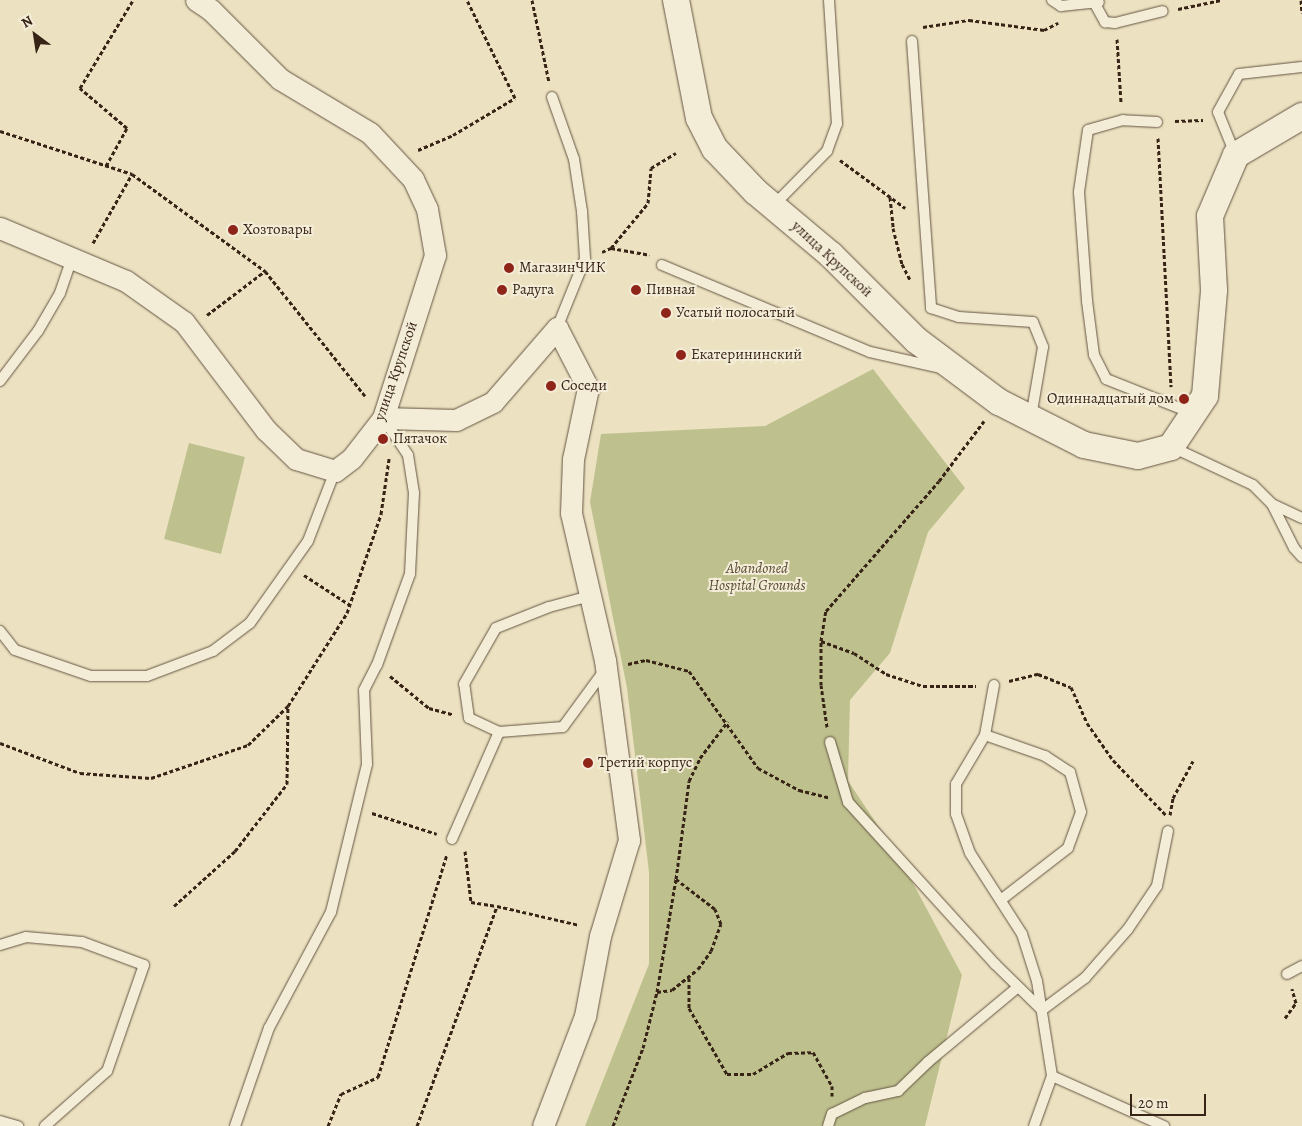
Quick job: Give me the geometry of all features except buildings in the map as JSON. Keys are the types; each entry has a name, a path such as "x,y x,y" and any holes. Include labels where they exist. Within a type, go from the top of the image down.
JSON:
{"street":[{"name":"улица Крупской","path":"196,0 211,10 280,79 370,133 413,179 427,209 435,255 388,426 335,471"},
{"name":"улица Крупской","path":"676,0 699,118 715,149 773,206 831,255 916,340 999,402 1084,445 1138,456 1171,447"},
{"path":"1171,447 1183,410 1205,396 1214,290 1210,216 1236,155 1302,116"},
{"path":"0,228 126,281 184,322 266,430 296,459 335,471"},
{"path":"388,426 456,420 492,402 557,328 588,388 573,459 571,513 606,668 629,840 601,930 586,1016 543,1126"}],"lane":[{"path":"773,206 828,151 837,124 829,0"},
{"path":"1052,0 1060,6 1099,1 1106,22 1116,23 1163,12"},
{"path":"912,41 931,308 959,317 1033,322 1043,347 1031,418"},
{"path":"1236,155 1219,119 1218,112 1239,74 1302,67"},
{"path":"552,97 574,159 582,212 585,258 557,328"},
{"path":"1157,122 1123,120 1088,130 1079,192 1094,355 1106,379 1183,410"},
{"path":"0,380 38,331 77,261"},
{"path":"662,265 870,352 959,373"},
{"path":"235,1126 269,1028 331,912 367,764 364,690 377,665 410,574 414,493 408,455 388,426"},
{"path":"1171,447 1253,485 1272,504 1294,548 1302,556"},
{"path":"0,632 15,650 91,676 147,676 213,651 250,624 308,541 335,471"},
{"path":"1272,504 1302,518"},
{"path":"590,596 549,607 496,628 464,684 469,718 499,732 564,727 606,668"},
{"path":"994,685 984,735 956,784 956,814 970,853 1002,899 1022,934 1042,1010 1052,1076 1034,1126"},
{"path":"452,839 499,732"},
{"path":"984,735 1045,756 1070,772 1081,812 1068,848 1002,899"},
{"path":"830,742 848,802 1018,987 1042,1010"},
{"path":"1042,1010 1085,978 1128,929 1157,886 1168,831"},
{"path":"0,945 26,937 82,942 144,964 107,1070 45,1126"},
{"path":"1287,974 1302,966"},
{"path":"828,1126 832,1114 865,1098 898,1091 928,1062 1018,987"},
{"path":"1052,1076 1164,1126"},
{"path":"0,1121 18,1126"}],"path":[{"path":"106,166 127,128 80,88 133,0"},
{"path":"394,159 454,135 515,98 467,0"},
{"path":"532,0 552,97"},
{"path":"1163,12 1221,0"},
{"path":"1301,0 1302,13"},
{"path":"912,41 926,24 969,20 1044,30 1099,1"},
{"path":"1116,23 1123,120"},
{"path":"1183,410 1157,122 1219,119"},
{"path":"0,131 132,174 266,270 388,426 381,514 350,605 288,706 248,745 151,778 80,773 0,743"},
{"path":"828,151 925,223"},
{"path":"611,248 648,203 651,168 676,153"},
{"path":"77,261 132,174"},
{"path":"890,197 902,264 918,295 931,308"},
{"path":"189,329 266,270"},
{"path":"830,742 821,685 820,641 826,611 939,482 999,402"},
{"path":"290,566 350,605"},
{"path":"820,641 854,653 886,674 924,686 994,685 1038,674 1071,687 1087,723 1113,760 1170,819 1173,798 1193,761"},
{"path":"606,668 646,660 689,671 716,711 728,721 758,768 799,790 848,802"},
{"path":"377,665 429,708 469,718"},
{"path":"174,906 235,851 287,784 288,706"},
{"path":"613,1126 643,1048 657,992 676,879 688,781 700,758 728,721"},
{"path":"357,808 452,839 465,851 471,902 497,906 601,930"},
{"path":"328,1126 341,1094 378,1077 452,839"},
{"path":"657,992 672,990 689,978 711,952 721,924 715,909 676,879"},
{"path":"417,1126 497,906"},
{"path":"1285,1018 1296,1003 1287,974"},
{"path":"689,978 689,1008 727,1074 752,1074 788,1053 813,1052 832,1086 832,1114"}],"green space":[{"name":"Abandoned Hospital Grounds","path":"873,369 965,488 928,532 890,653 850,700 848,781 899,857 962,975 925,1126 585,1126 649,964 649,872 627,688 590,502 601,434 765,426"},
{"path":"189,443 245,457 221,554 164,539"}],"place":[{"name":"Хозтовары","path":"233,230"},
{"name":"МагазинЧИК","path":"509,268"},
{"name":"Радуга","path":"502,290"},
{"name":"Пивная","path":"636,290"},
{"name":"Усатый полосатый","path":"666,313"},
{"name":"Екатерининский","path":"681,355"},
{"name":"Соседи","path":"551,386"},
{"name":"Одиннадцатый дом","path":"1184,399"},
{"name":"Пятачок","path":"383,439"},
{"name":"Третий корпус","path":"588,763"}]}
